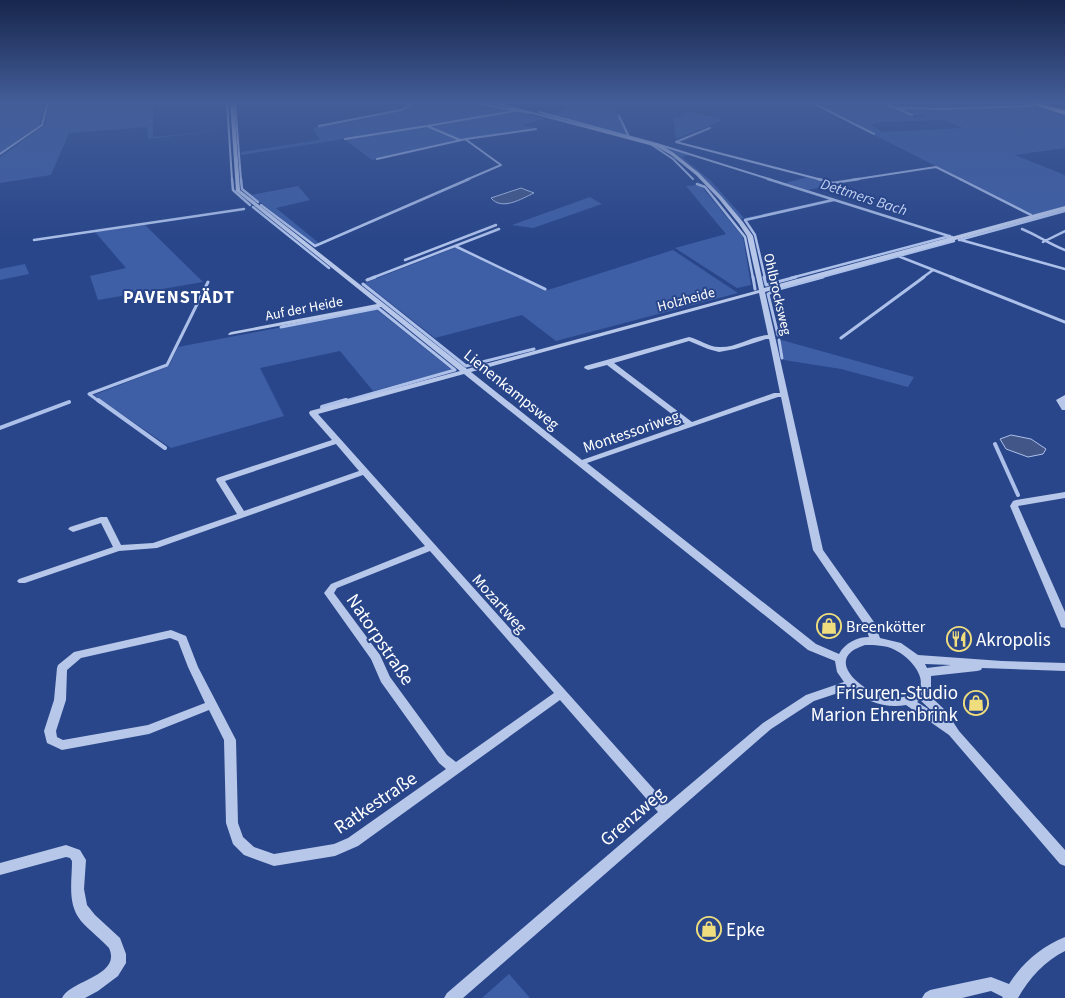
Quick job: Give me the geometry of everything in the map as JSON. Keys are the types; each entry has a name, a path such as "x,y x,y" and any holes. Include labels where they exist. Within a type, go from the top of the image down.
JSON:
{"street":[{"name":"Lienenkampsweg","path":"235,149 238,190 812,647 841,659"},
{"name":"Ohlbrocksweg","path":"661,149 679,158 708,185 750,236 818,550 870,624 876,641"},
{"name":"Holzheide","path":"313,413 1065,208"},
{"name":"Auf der Heide","path":"231,334 382,305"},
{"path":"588,368 689,339 698,340 712,349 720,350 765,337 772,337"},
{"name":"Montessoriweg","path":"608,362 691,425"},
{"name":"Montessoriweg","path":"580,463 777,395 785,395"},
{"path":"1064,397 1060,400 1065,408"},
{"name":"Mozartweg","path":"313,413 666,812"},
{"path":"242,515 220,480 337,441"},
{"path":"22,580 118,548 154,546 364,472"},
{"path":"1065,495 1016,502 1014,506 1065,624"},
{"path":"73,529 104,519 118,548"},
{"name":"Natorpstraße","path":"431,547 334,586 329,594 376,658 385,679 443,759 455,770"},
{"name":"Ratkestraße","path":"211,705 149,729 62,746 51,740 50,731 60,700 62,668 69,660 78,655 171,634 182,639 211,705 230,740 232,823 238,840 249,851 274,860 335,850 353,842 561,694"},
{"path":"863,641 876,641 898,647 915,659 925,672 925,687 921,694 908,701 891,702 872,698 851,684 844,676 841,659 844,651 852,644 863,641"},
{"path":"915,659 1065,667"},
{"path":"925,672 1002,665"},
{"name":"Grenzweg","path":"452,998 767,726 790,709 810,698 851,684"},
{"path":"921,694 942,714 955,734 1065,860"},
{"path":"908,701 955,734"},
{"path":"0,869 66,851 75,854 79,860 78,892 80,906 86,918 114,941 120,951 118,967 108,977 70,998"},
{"path":"930,998 990,984 1011,996 1040,957 1065,944"}],"shaded area":[{"path":"12,149 62,149 51,175 0,183 0,157"},
{"path":"264,149 282,149 241,155 241,152"},
{"path":"357,149 425,149 372,160"},
{"path":"666,149 689,155 682,157 710,180 744,218 740,219 695,169"},
{"path":"901,149 1061,149 1015,155 1065,175 1065,206 1032,215"},
{"path":"808,177 836,184 808,190 785,183"},
{"path":"697,185 702,187 743,237 751,285 737,288 675,248 726,234 686,186"},
{"path":"298,186 310,200 276,208 320,244 315,245 251,195"},
{"path":"521,188 534,193 518,201 506,204 495,202 491,198"},
{"path":"590,197 602,204 533,228 512,225"},
{"path":"831,199 836,201 746,221 744,218"},
{"path":"145,225 203,282 98,300 90,276 126,268 95,232"},
{"path":"457,247 548,290 673,250 738,293 556,341 522,315 435,338 365,283"},
{"path":"25,264 29,274 0,280 0,269"},
{"path":"376,309 452,370 373,391 340,351 260,368 284,416 171,448 94,395 169,366 178,347"},
{"path":"780,340 914,377 908,387 841,369 784,360"},
{"path":"1011,435 1031,439 1046,449 1043,454 1028,457 1006,449 1000,439"},
{"path":"509,974 530,998 482,998"}],"waterway":[{"path":"0,154 8,149"},
{"path":"230,149 232,180"},
{"path":"239,149 241,180"},
{"path":"377,159 423,149"},
{"path":"466,180 501,165 478,149"},
{"path":"657,149 673,159 693,179"},
{"name":"Dettmers Bach","path":"672,149 772,180"},
{"path":"701,149 822,180"},
{"path":"851,180 936,167 960,179"},
{"path":"232,179 233,190 250,205"},
{"path":"241,179 242,189 258,202"},
{"path":"261,205 315,246 469,179"},
{"name":"Dettmers Bach","path":"768,179 949,236"},
{"path":"818,179 833,183 859,179"},
{"path":"960,179 1031,215"},
{"path":"697,184 705,187 745,237 753,278"},
{"path":"765,278 755,235 745,220 833,200"},
{"path":"253,207 329,268"},
{"path":"34,240 244,209"},
{"path":"959,240 1065,211"},
{"path":"405,260 496,225"},
{"path":"372,278 499,229"},
{"path":"1022,229 1046,241"},
{"path":"1046,241 1065,231"},
{"path":"791,278 949,236"},
{"name":"Dettmers Bach","path":"961,240 1065,269"},
{"path":"898,256 954,241"},
{"path":"1046,241 1065,250"},
{"path":"455,246 522,278"},
{"path":"818,278 898,256"},
{"path":"898,256 954,278"},
{"path":"922,278 933,270"},
{"path":"367,280 375,277"},
{"path":"520,277 545,289"},
{"path":"753,277 755,289"},
{"path":"764,277 766,285 796,277"},
{"path":"778,335 768,294 775,290 823,277"},
{"path":"841,338 924,277"},
{"path":"951,277 1065,322"},
{"path":"100,402 89,394 167,365 208,282"},
{"path":"363,284 466,366 534,349"},
{"path":"281,327 378,308 455,370 342,402"},
{"path":"779,340 782,358"},
{"path":"98,400 165,448"},
{"path":"322,407 346,400"},
{"path":"0,428 69,402"},
{"path":"995,444 1018,495"}],"place":[{"name":"Breenkötter","path":"829,626"},
{"name":"Akropolis","path":"959,639"},
{"name":"Frisuren-Studio Marion Ehrenbrink","path":"976,703"},
{"name":"Epke","path":"709,929"}],"district":[{"name":"PAVENSTÄDT","path":"179,297"}]}
